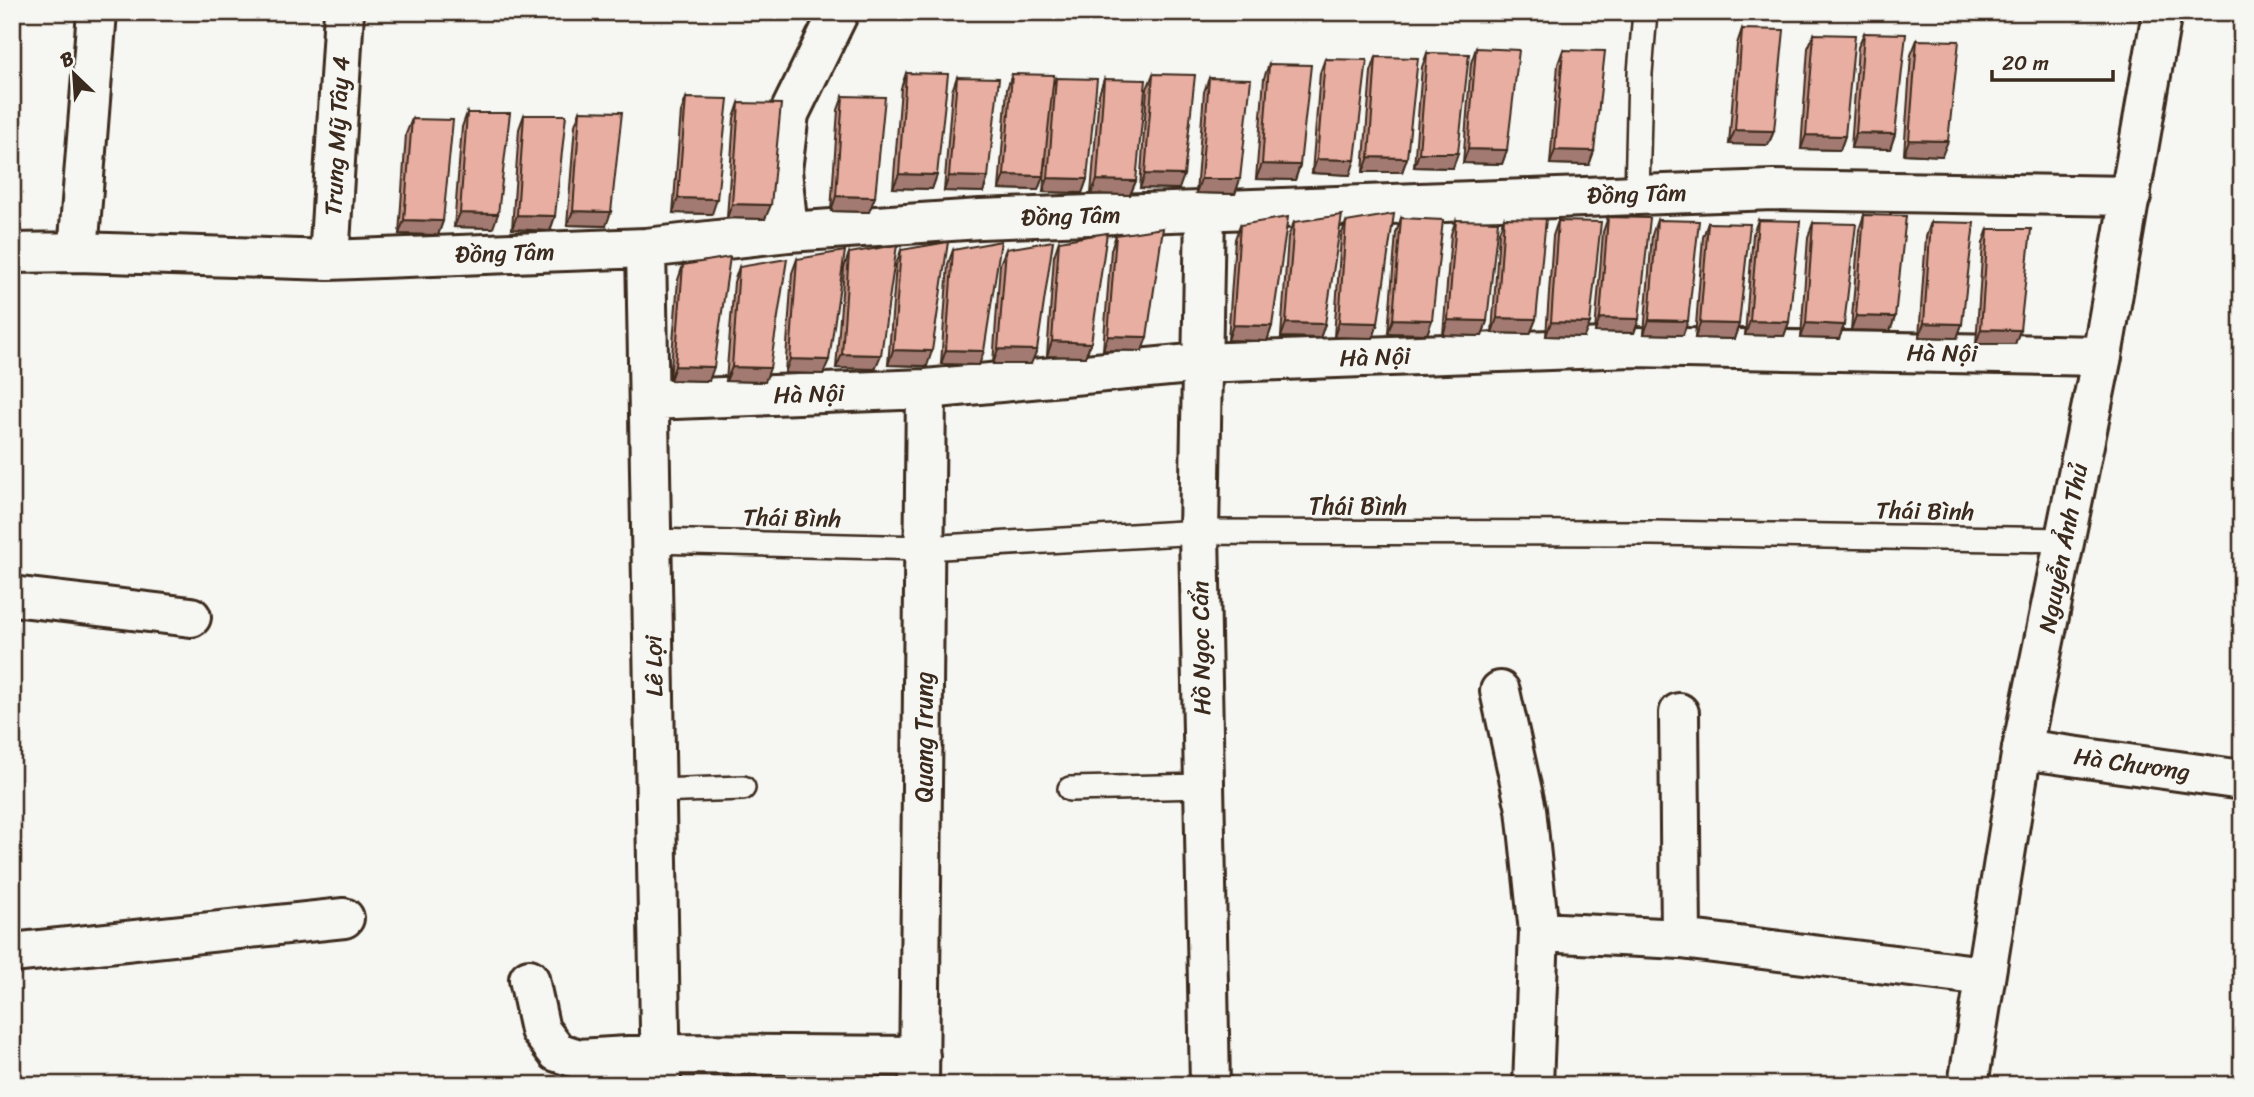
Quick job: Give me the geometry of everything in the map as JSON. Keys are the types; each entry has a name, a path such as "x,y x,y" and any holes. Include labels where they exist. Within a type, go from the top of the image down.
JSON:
{"street":[{"path":"78,252 97,12"},
{"name":"Trung Mỹ Tây 4","path":"329,260 344,12"},
{"path":"788,232 782,170 789,114 839,12"},
{"name":"Nguyễn Ảnh Thủ","path":"1968,1085 2022,748 2102,356 2162,12"},
{"name":"Đồng Tâm","path":"12,253 78,252 329,260 646,248 788,232 980,219 1773,190 2131,196"},
{"name":"Hồ Ngọc Cẩn","path":"1205,212 1199,532 1210,1085"},
{"name":"Lê Lợi","path":"646,248 661,1069"},
{"name":"Hà Nội","path":"649,400 926,389 1201,363 1633,347 2102,356"},
{"name":"Quang Trung","path":"920,1070 926,389"},
{"path":"12,596 191,617"},
{"path":"1500,691 1526,809 1539,932 1533,1085"},
{"path":"1679,713 1681,939"},
{"name":"Hà Chương","path":"2022,748 2242,780"},
{"path":"12,953 344,918"},
{"path":"1539,932 1681,939 1985,976"},
{"path":"529,979 540,1030 557,1052 579,1059 661,1069 920,1070"}],"lane":[{"path":"1637,194 1640,72 1645,12"},
{"name":"Thái Bình","path":"651,541 925,548 1199,532 1653,533 2064,540"},
{"path":"1070,789 1204,786"},
{"path":"656,791 743,788"}],"building":[{"path":"1742,29 1784,30 1774,131 1735,130"},
{"path":"1864,33 1906,34 1895,134 1856,133"},
{"path":"1814,34 1855,35 1845,136 1806,135"},
{"path":"1917,40 1959,41 1948,141 1909,140"},
{"path":"1476,48 1519,50 1507,150 1468,149"},
{"path":"1563,50 1605,51 1594,151 1555,150"},
{"path":"1427,53 1469,54 1458,153 1419,153"},
{"path":"1376,57 1418,58 1407,158 1369,157"},
{"path":"1325,59 1367,60 1355,160 1317,159"},
{"path":"1269,64 1311,65 1300,165 1262,164"},
{"path":"906,73 948,74 937,175 899,174"},
{"path":"1012,74 1054,75 1043,176 1004,175"},
{"path":"1153,74 1195,75 1184,175 1145,174"},
{"path":"957,77 999,78 988,177 949,176"},
{"path":"1056,78 1097,79 1087,179 1048,178"},
{"path":"1209,78 1251,79 1240,179 1201,179"},
{"path":"1104,79 1146,80 1136,181 1097,180"},
{"path":"843,96 885,97 875,197 836,196"},
{"path":"686,98 728,99 717,199 678,198"},
{"path":"739,103 781,104 771,205 732,204"},
{"path":"580,111 622,112 611,212 573,211"},
{"path":"467,113 510,113 498,214 460,213"},
{"path":"524,115 566,115 555,216 517,215"},
{"path":"412,119 453,120 443,221 404,220"},
{"path":"1394,214 1378,323 1339,322 1346,222"},
{"path":"1342,215 1325,324 1286,323 1294,222"},
{"path":"1864,215 1906,216 1895,317 1856,316"},
{"path":"1288,217 1272,326 1233,325 1240,225"},
{"path":"1608,217 1650,218 1639,319 1600,318"},
{"path":"1401,218 1443,220 1432,320 1393,319"},
{"path":"1504,218 1546,219 1536,319 1497,318"},
{"path":"1456,220 1498,221 1487,321 1448,320"},
{"path":"1657,220 1699,221 1688,321 1649,320"},
{"path":"1758,220 1800,221 1789,322 1750,321"},
{"path":"1558,221 1601,222 1590,323 1551,322"},
{"path":"1931,222 1974,223 1962,324 1924,323"},
{"path":"1708,223 1750,224 1739,324 1700,323"},
{"path":"1813,223 1856,224 1844,325 1806,323"},
{"path":"1163,228 1147,337 1108,336 1116,235"},
{"path":"1988,229 2031,229 2020,330 1981,329"},
{"path":"1107,233 1091,343 1052,341 1059,241"},
{"path":"1001,241 984,351 946,350 953,250"},
{"path":"1053,241 1037,350 998,349 1006,249"},
{"path":"948,242 932,351 893,350 901,250"},
{"path":"897,245 881,355 842,354 849,253"},
{"path":"845,251 829,360 790,359 797,259"},
{"path":"730,257 714,367 675,366 683,265"},
{"path":"787,259 770,368 732,367 739,267"}]}
